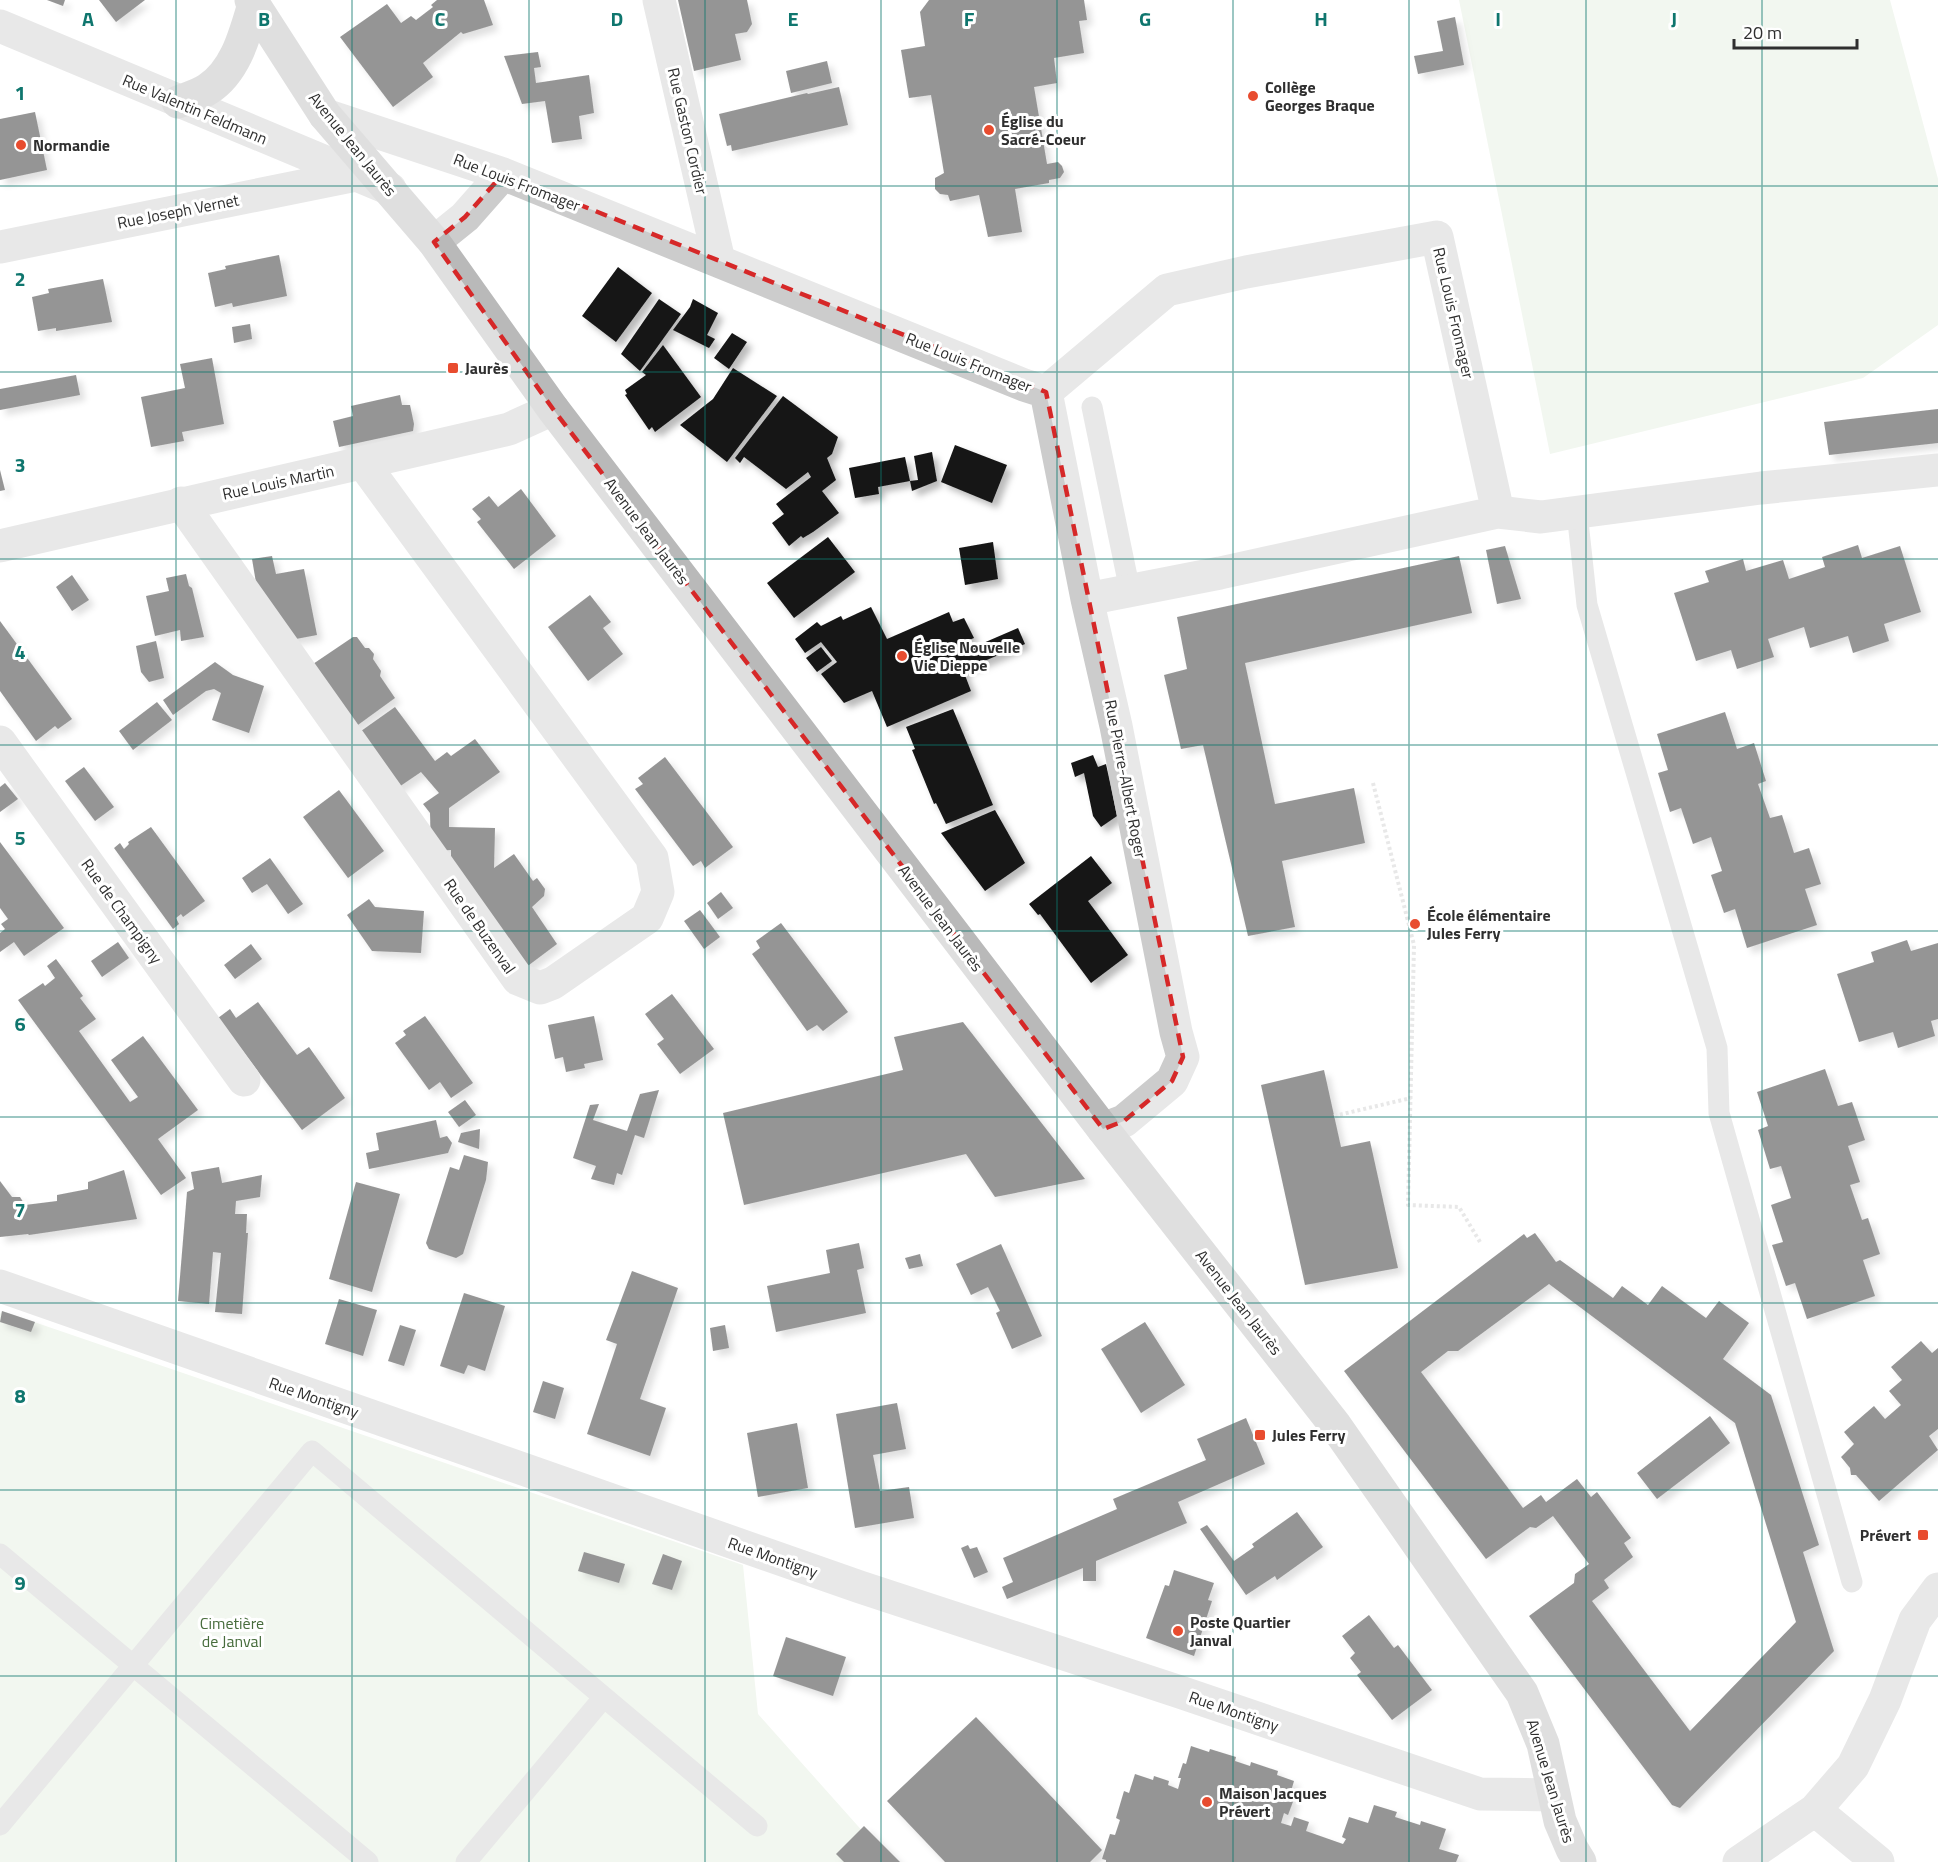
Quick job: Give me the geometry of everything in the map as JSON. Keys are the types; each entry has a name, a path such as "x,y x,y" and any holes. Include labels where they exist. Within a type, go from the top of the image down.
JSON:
{"street":[{"name":"Rue Gaston Cordier","path":"658,0 719,261"},
{"path":"178,102 209,89 222,76 244,38 253,2"},
{"name":"Avenue Jean Jaurès","path":"253,2 325,115 434,242 553,408 1102,1129 1335,1425 1522,1692 1543,1744 1560,1821 1580,1862"},
{"name":"Rue Valentin Feldmann","path":"2,29 390,189"},
{"name":"Rue Louis Fromager","path":"325,115 503,174 1046,392 1167,290 1275,266 1437,237 1498,512"},
{"path":"434,242 465,217 503,174"},
{"name":"Rue Joseph Vernet","path":"0,247 356,175"},
{"name":"Rue Pierre-Albert Roger","path":"1046,392 1086,599 1116,726 1176,1032 1183,1057 1172,1081 1124,1121 1102,1129"},
{"name":"Rue Louis Martin","path":"0,546 509,429 553,408"},
{"name":"Rue de Buzenval","path":"181,504 518,979 540,988 553,983 647,918 658,892 652,858 363,463"},
{"path":"1086,599 1498,512 1541,517 1761,488 1938,470"},
{"name":"Rue de Champigny","path":"0,742 244,1080"},
{"name":"Rue Montigny","path":"0,1286 837,1580 1480,1794 1554,1795"},
{"path":"1739,1862 1815,1810 1853,1766 1885,1700 1915,1620 1938,1589"},
{"path":"1815,1810 1878,1862"}],"lane":[{"path":"1092,407 1130,591"},
{"path":"1577,512 1587,605 1717,1048 1719,1113 1852,1582"},
{"path":"0,1824 312,1451 757,1826"},
{"path":"0,1554 368,1862"},
{"path":"466,1862 604,1697"}],"path":[{"path":"1373,783 1414,945 1408,1205 1458,1207 1480,1242"},
{"path":"1334,1116 1411,1098"}],"highlighted area":[{"path":"503,174 1046,392 1183,1057 1172,1081 1124,1121 1103,1129 553,409 434,242 465,217"}],"green space":[{"path":"1459,0 1890,0 1938,179 1938,325 1863,378 1550,454"},
{"name":"Cimetière de Janval","path":"2,1311 743,1565 758,1714 890,1862 0,1862 0,1314"}],"building":[{"path":"47,0 65,0 63,6"},
{"path":"99,0 145,0 116,22"},
{"path":"437,0 484,0 493,25 463,34 461,32 423,63 433,77 393,107 340,37 387,4 401,23 411,16 416,20 433,7 431,5"},
{"path":"678,0 747,0 752,24 747,32 735,34 741,60 694,71"},
{"name":"Église du Sacré-Coeur","path":"929,0 1084,0 1087,20 1079,21 1084,53 1054,58 1057,83 1034,87 1047,164 1058,162 1064,172 1060,178 1049,180 1049,183 1015,189 1022,232 988,237 979,195 950,201 948,195 940,194 935,189 935,178 944,173 931,95 909,98 901,50 925,46 920,12"},
{"path":"1455,17 1464,65 1418,74 1414,56 1443,51 1437,21"},
{"path":"538,52 541,67 534,68 536,83 589,75 594,113 579,116 582,139 552,143 545,101 522,104 504,56"},
{"path":"827,61 832,83 791,93 786,71"},
{"path":"839,87 848,125 732,151 731,145 727,146 719,114"},
{"name":"Normandie","path":"35,112 47,170 0,180 0,119"},
{"path":"279,255 287,296 233,307 232,303 215,307 208,273 226,269 225,266"},
{"path":"618,267 652,293 616,342 582,316"},
{"path":"103,279 112,322 56,331 56,328 38,331 32,297 49,293 48,289"},
{"path":"659,299 681,314 640,371 621,354"},
{"path":"693,299 718,313 707,335 715,339 709,348 673,330 690,307"},
{"path":"250,324 252,339 234,343 232,327"},
{"path":"732,333 747,342 729,369 714,358"},
{"path":"663,345 701,397 655,432 652,427 649,430 625,395 627,394 625,390 646,375 642,372"},
{"path":"212,358 224,424 182,432 184,441 151,447 141,397 185,388 180,364"},
{"path":"733,368 777,396 727,462 680,425 713,399"},
{"path":"76,375 80,395 0,410 0,389"},
{"path":"400,395 402,405 410,405 413,431 339,447 333,421 353,416 351,406"},
{"path":"783,396 838,437 832,454 827,458 836,480 822,491 839,513 789,546 772,523 784,514 776,504 811,477 808,472 786,489 744,457 740,463 735,458"},
{"path":"1938,409 1938,443 1829,455 1824,422"},
{"path":"955,445 1007,465 992,503 941,482"},
{"path":"932,452 937,481 912,491 910,481 918,480 914,456"},
{"path":"905,457 910,481 878,487 879,494 855,498 849,468"},
{"path":"0,470 5,490 0,491"},
{"path":"521,489 556,536 514,569 477,522 481,519 472,509 489,496 498,507"},
{"path":"828,537 855,572 794,618 767,583"},
{"path":"993,542 998,579 965,585 959,548"},
{"path":"1858,545 1862,558 1900,546 1921,612 1884,624 1889,641 1853,653 1848,636 1810,648 1804,627 1768,639 1774,657 1737,669 1731,650 1696,661 1674,593 1709,582 1705,571 1743,559 1746,571 1783,560 1789,579 1825,567 1822,557"},
{"path":"1505,546 1521,599 1497,604 1486,550"},
{"path":"272,556 276,574 304,569 317,635 280,642 262,618 252,559"},
{"path":"1459,556 1472,613 1245,663 1275,804 1354,788 1365,843 1282,861 1295,927 1248,936 1203,745 1181,749 1164,675 1187,669 1177,617"},
{"path":"186,574 189,586 192,588 204,637 181,641 180,630 155,636 146,596 169,591 166,578"},
{"path":"72,575 89,600 72,611 56,587"},
{"path":"590,595 611,622 603,628 623,654 588,681 548,627"},
{"path":"871,607 887,639 949,612 953,622 964,618 974,638 964,642 967,650 1018,628 1025,644 963,670 971,691 887,727 872,691 844,703 821,674 837,662 821,642 805,653 795,639 817,622 821,626 841,616 843,620"},
{"path":"0,621 72,719 58,729 55,726 36,741 0,691"},
{"path":"353,637 357,637 365,648 369,648 374,654 373,659 381,671 380,676 395,698 351,730 313,664"},
{"path":"156,641 164,678 149,682 141,672 136,646"},
{"path":"821,647 832,661 817,672 806,658"},
{"path":"215,662 233,675 264,686 249,733 212,720 221,693 214,689 206,691 173,715 163,700"},
{"path":"157,702 172,720 133,750 119,731"},
{"path":"395,707 435,761 447,752 451,756 475,739 500,772 449,808 449,827 495,828 494,868 514,854 533,881 537,878 545,889 544,896 532,907 557,944 525,968 451,866 451,850 431,851 430,813 423,804 439,793 421,772 393,791 354,736"},
{"path":"953,709 993,805 946,824 936,803 934,804 912,750 915,749 906,727"},
{"path":"1725,712 1737,749 1754,743 1766,781 1758,784 1770,818 1782,815 1794,853 1809,848 1821,884 1805,889 1817,925 1747,948 1735,909 1724,913 1711,875 1722,871 1711,837 1693,844 1681,808 1670,812 1658,773 1668,770 1657,734"},
{"path":"1093,755 1098,767 1106,764 1117,816 1101,827 1093,816 1084,773 1075,777 1071,763"},
{"path":"665,757 733,847 705,868 701,861 693,866 635,789 643,784 638,778"},
{"path":"84,767 114,807 95,821 65,781"},
{"path":"5,783 18,799 0,812 0,787"},
{"path":"339,790 384,851 348,878 303,817"},
{"path":"995,810 1025,863 985,891 941,833"},
{"path":"151,827 205,901 183,917 181,914 176,918 179,924 173,929 114,848 120,843 124,849 129,844 128,842"},
{"path":"0,842 64,928 24,956 14,942 0,952 0,933 5,929 1,924 8,919 0,908"},
{"path":"1091,856 1112,883 1088,901 1128,955 1091,983 1040,914 1038,915 1029,904"},
{"path":"270,858 303,904 288,914 267,884 252,893 242,878"},
{"path":"721,892 733,908 718,919 707,903"},
{"path":"369,899 375,907 424,911 421,953 372,951 347,915"},
{"path":"700,910 720,937 704,949 684,921"},
{"path":"781,923 848,1012 823,1031 817,1025 807,1031 752,954 760,948 756,941"},
{"path":"1907,940 1911,951 1938,943 1938,1019 1931,1021 1935,1036 1898,1048 1893,1032 1859,1042 1837,974 1874,962 1871,952"},
{"path":"118,942 129,958 102,977 91,961"},
{"path":"251,944 262,959 235,979 224,965"},
{"path":"56,959 83,996 80,998 96,1019 79,1031 130,1102 138,1097 111,1060 143,1036 198,1110 158,1139 186,1178 161,1195 18,1000 43,983 45,986 55,978 47,966"},
{"path":"672,994 714,1049 680,1074 657,1044 664,1039 645,1014"},
{"path":"258,1002 297,1055 309,1047 345,1098 302,1130 218,1018 230,1009 236,1018"},
{"path":"425,1016 473,1083 451,1098 440,1082 429,1090 395,1043 406,1035 403,1031"},
{"path":"594,1016 603,1060 584,1064 585,1068 566,1072 563,1057 555,1059 548,1025"},
{"path":"963,1022 1085,1179 995,1197 966,1154 744,1205 723,1113 903,1070 894,1037"},
{"path":"1825,1069 1838,1106 1852,1102 1865,1140 1848,1146 1860,1182 1850,1185 1862,1220 1868,1218 1880,1254 1863,1260 1875,1296 1807,1319 1795,1283 1786,1286 1772,1245 1783,1242 1771,1205 1791,1198 1781,1166 1770,1169 1758,1130 1768,1126 1757,1092"},
{"path":"1324,1070 1341,1147 1370,1141 1398,1268 1305,1285 1261,1085"},
{"path":"659,1090 644,1138 635,1135 622,1175 617,1173 614,1185 591,1179 596,1166 573,1158 590,1105 599,1104 593,1120 627,1131 640,1094"},
{"path":"465,1100 476,1115 459,1127 448,1112"},
{"path":"436,1120 440,1138 447,1136 452,1143 448,1153 369,1169 366,1153 379,1150 376,1133"},
{"path":"480,1129 479,1149 458,1142 461,1133"},
{"path":"464,1155 488,1162 486,1180 463,1254 456,1258 429,1249 426,1243 450,1167 459,1170"},
{"path":"219,1167 222,1183 262,1175 260,1197 236,1201 235,1214 247,1214 246,1233 248,1233 242,1314 215,1312 221,1253 213,1252 209,1304 178,1301 187,1192 194,1189 191,1172"},
{"path":"124,1170 137,1219 0,1237 0,1181 12,1197 20,1197 25,1205 57,1201 57,1195 88,1189 88,1182"},
{"path":"356,1182 400,1194 372,1292 329,1279"},
{"path":"1535,1233 1556,1262 1560,1260 1613,1298 1622,1286 1648,1305 1662,1286 1706,1318 1719,1301 1749,1323 1723,1359 1771,1395 1819,1545 1803,1552 1834,1651 1680,1808 1672,1805 1529,1616 1574,1583 1575,1574 1589,1564 1553,1516 1536,1528 1530,1527 1486,1559 1344,1371 1524,1234 1527,1238","holes":["1549,1284 1735,1423 1796,1622 1690,1731 1592,1601 1609,1588 1604,1580 1633,1557 1624,1543 1631,1538 1597,1492 1591,1497 1577,1479 1546,1502 1541,1495 1523,1508 1421,1372 1448,1351 1458,1351"]},
{"path":"859,1243 864,1268 857,1270 866,1313 776,1332 767,1286 830,1273 826,1250"},
{"path":"1001,1244 1042,1336 1012,1349 996,1313 1000,1311 988,1287 971,1295 956,1264"},
{"path":"920,1254 923,1266 909,1269 905,1258"},
{"path":"632,1271 678,1288 640,1399 666,1408 650,1456 587,1434 617,1344 606,1340"},
{"path":"464,1293 505,1306 485,1371 468,1365 464,1374 440,1366"},
{"path":"339,1299 377,1310 363,1356 325,1344"},
{"path":"2,1311 35,1322 31,1332 0,1322"},
{"path":"1145,1322 1185,1385 1141,1413 1101,1349"},
{"path":"400,1325 416,1330 404,1366 388,1361"},
{"path":"725,1325 729,1348 713,1351 710,1328"},
{"path":"1921,1341 1932,1353 1938,1348 1938,1429 1929,1436 1938,1450 1879,1501 1856,1475 1851,1475 1850,1468 1841,1457 1854,1444 1844,1432 1874,1406 1885,1419 1901,1405 1889,1391 1902,1380 1891,1367"},
{"path":"543,1381 564,1388 555,1419 533,1412"},
{"path":"897,1403 906,1449 873,1455 880,1491 909,1487 914,1518 855,1528 836,1414"},
{"path":"1710,1416 1730,1443 1657,1499 1637,1473"},
{"path":"1246,1418 1265,1464 1178,1502 1187,1523 1096,1561 1096,1581 1083,1581 1083,1568 1007,1599 1002,1587 1013,1582 1003,1558 1117,1509 1113,1499 1206,1460 1197,1439"},
{"path":"797,1423 808,1488 758,1497 747,1433"},
{"path":"1297,1512 1323,1547 1277,1580 1275,1576 1246,1595 1200,1529 1207,1525 1234,1561 1254,1547 1252,1544"},
{"path":"968,1545 970,1549 977,1547 988,1572 974,1578 961,1548"},
{"path":"584,1552 625,1564 619,1583 578,1571"},
{"path":"663,1554 682,1561 672,1590 652,1584"},
{"path":"1174,1570 1214,1583 1208,1600 1212,1601 1194,1656 1146,1638 1165,1585 1169,1586"},
{"path":"1369,1615 1394,1648 1398,1645 1432,1690 1392,1720 1357,1675 1361,1672 1350,1658 1355,1653 1342,1636"},
{"path":"786,1637 846,1657 833,1696 773,1676"},
{"path":"976,1717 1102,1850 1090,1862 945,1862 887,1801"},
{"name":"Maison Jacques Prévert","path":"1191,1746 1236,1757 1235,1761 1250,1766 1251,1762 1278,1771 1277,1775 1294,1781 1289,1798 1294,1799 1288,1815 1284,1813 1281,1823 1291,1826 1294,1817 1309,1822 1306,1831 1343,1844 1346,1839 1342,1837 1349,1817 1368,1823 1374,1805 1397,1812 1395,1817 1420,1825 1421,1821 1446,1829 1439,1849 1459,1855 1456,1862 1106,1862 1102,1859 1110,1834 1115,1835 1120,1820 1116,1818 1124,1791 1129,1793 1135,1774 1153,1780 1154,1776 1169,1781 1168,1785 1178,1789 1181,1778 1178,1778 1183,1763 1186,1764"},
{"path":"864,1826 900,1862 844,1862 836,1854"}],"place":[{"name":"Collège Georges Braque","path":"1253,96"},
{"name":"Église du Sacré-Coeur","path":"989,130"},
{"name":"Normandie","path":"21,145"},
{"name":"Jaurès","path":"453,368"},
{"name":"Église Nouvelle Vie Dieppe","path":"902,656"},
{"name":"École élémentaire Jules Ferry","path":"1415,924"},
{"name":"Jules Ferry","path":"1260,1435"},
{"name":"Prévert","path":"1923,1535"},
{"name":"Poste Quartier Janval","path":"1178,1631"},
{"name":"Maison Jacques Prévert","path":"1207,1802"}]}
